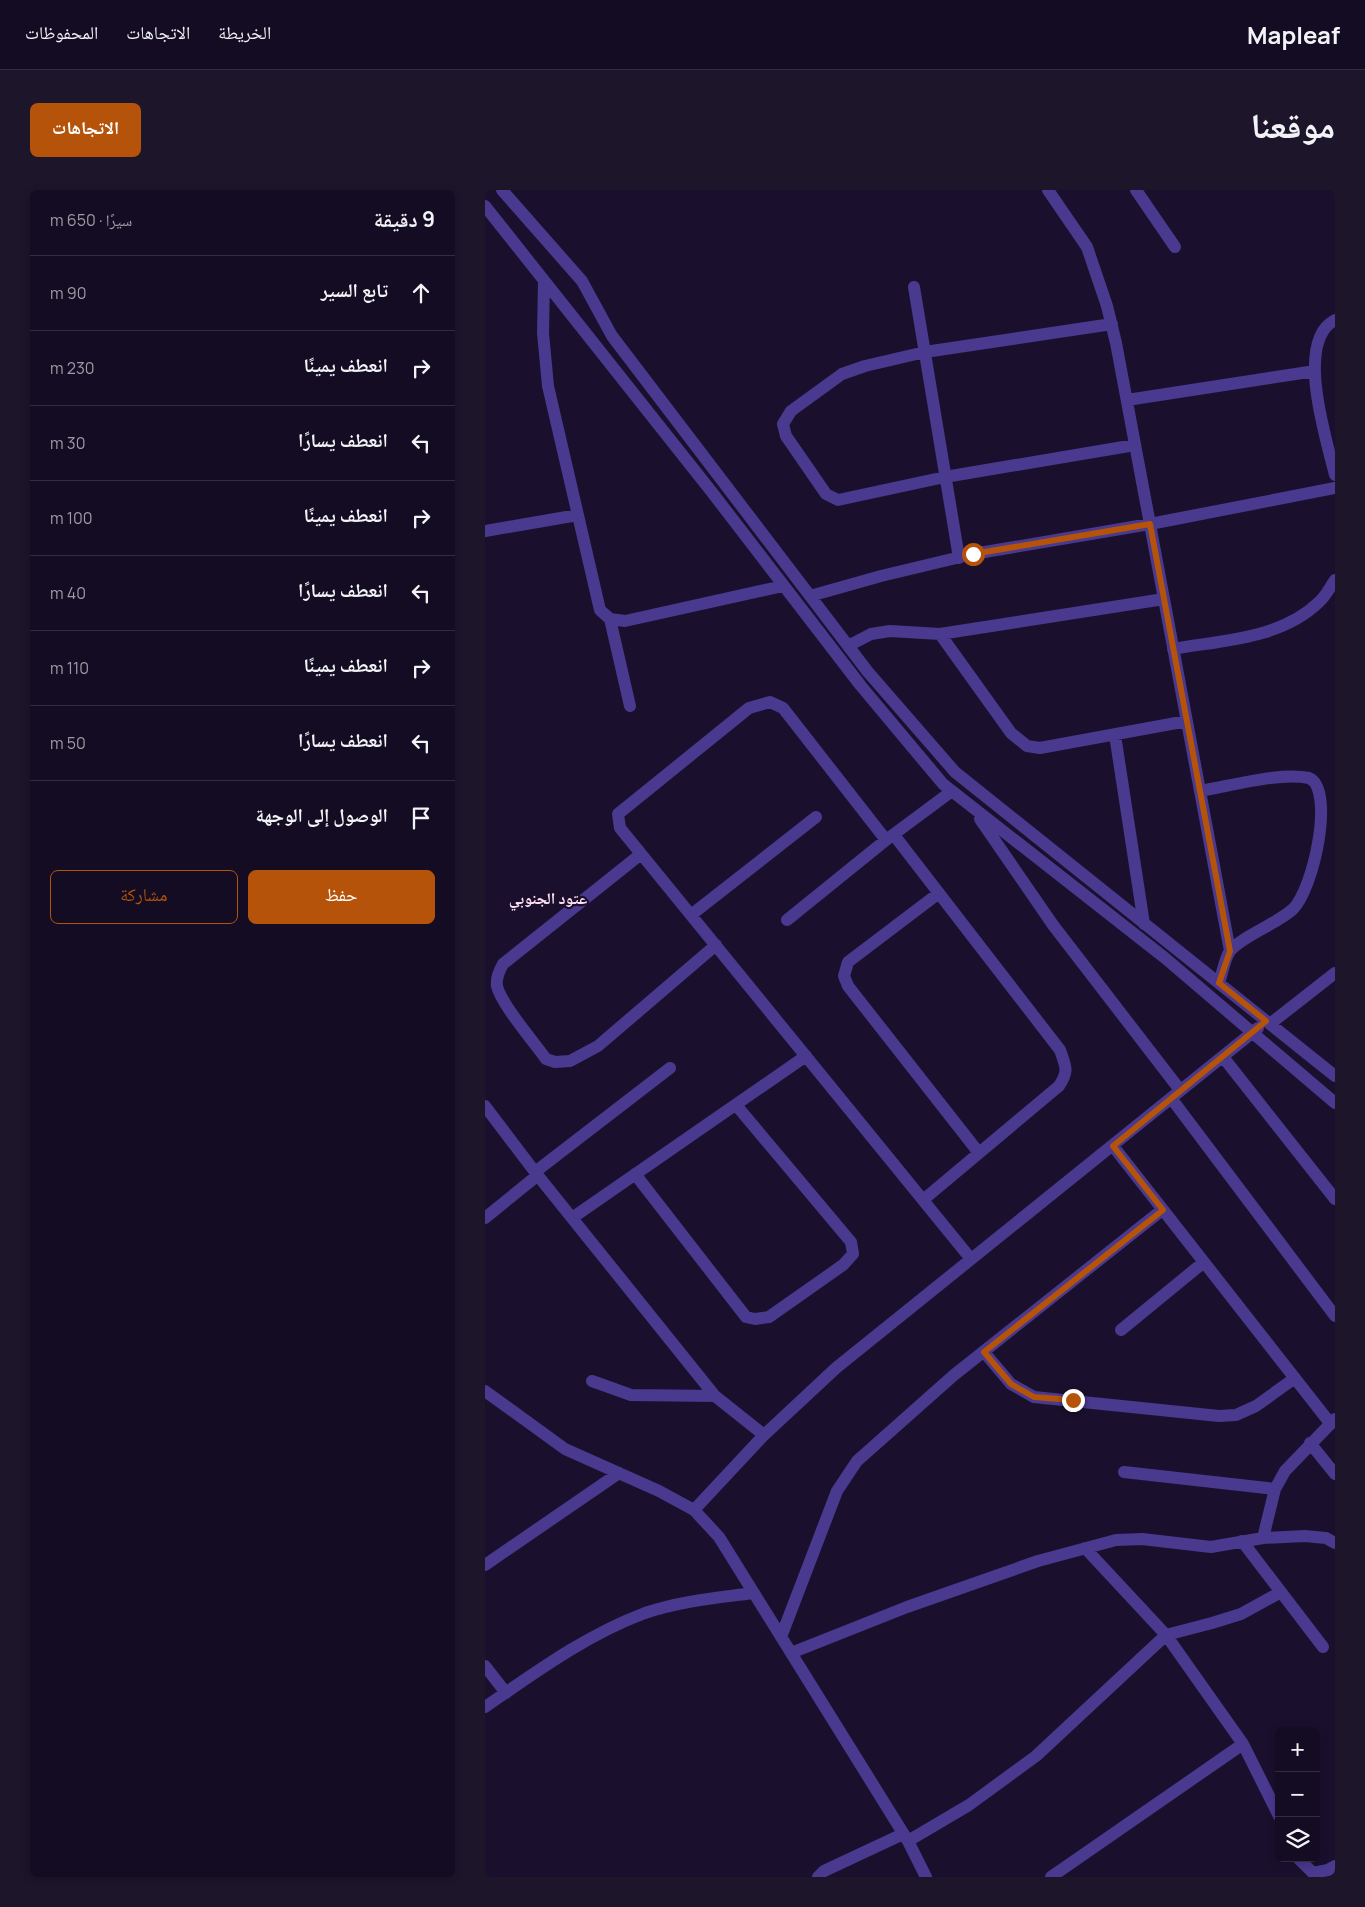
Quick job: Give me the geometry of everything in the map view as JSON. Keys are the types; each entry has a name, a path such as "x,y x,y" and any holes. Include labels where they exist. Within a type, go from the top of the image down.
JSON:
{"street":[{"path":"502,190 582,281 612,336 868,672 955,772 1335,1076"},
{"path":"1048,190 1087,247 1112,324 1230,951 1219,983"},
{"path":"1136,190 1175,247"},
{"path":"485,206 711,491 861,686 943,784 1165,958 1335,1103"},
{"path":"544,281 543,333 549,386 599,610 610,619 625,621 783,586"},
{"path":"914,287 959,558"},
{"path":"1335,320 1326,325 1323,331 1317,347 1315,371 1315,391 1335,475"},
{"path":"1112,324 925,352 865,366 842,374 791,411 783,424 786,436 826,494 838,500 945,477 1135,445"},
{"path":"1127,400 1315,371"},
{"path":"810,596 881,576 959,558 1150,524 1335,488"},
{"path":"485,531 578,515"},
{"path":"1173,649 1264,633 1293,622 1320,601 1335,580"},
{"path":"848,646 871,634 890,632 940,634 1164,599"},
{"path":"610,619 630,706"},
{"path":"940,634 1011,733 1027,746 1040,748 1187,721"},
{"path":"923,1200 1059,1086 1066,1076 1065,1063 1060,1050 939,892 890,837 783,708 770,702 749,708 618,814 620,828 971,1259"},
{"path":"1115,734 1144,924"},
{"path":"1200,791 1286,776 1310,779 1322,786 1329,803 1327,834 1320,862 1294,908 1230,951"},
{"path":"787,920 951,790"},
{"path":"973,808 1053,925 1335,1316"},
{"path":"691,915 816,817"},
{"path":"641,854 503,964 498,973 497,986 503,1000 545,1058 555,1062 569,1061 598,1046 716,946"},
{"path":"939,892 848,962 844,976 848,986 979,1153"},
{"path":"694,1510 764,1435 836,1368 1175,1094 1253,1033 1335,973"},
{"path":"572,1218 806,1056"},
{"path":"1223,1057 1335,1199"},
{"path":"485,1218 536,1173 671,1068"},
{"path":"635,1174 746,1317 755,1319 769,1317 843,1265 853,1254 851,1242 736,1105"},
{"path":"485,1106 536,1173 715,1396 764,1435"},
{"path":"1113,1146 1295,1378 1332,1421 1285,1471 1275,1489 1263,1538"},
{"path":"781,1637 837,1491 857,1461 954,1375 1163,1210"},
{"path":"1121,1330 1204,1262"},
{"path":"984,1352 1011,1384 1034,1397 1219,1416 1236,1415 1256,1406 1295,1378"},
{"path":"592,1381 631,1395 715,1396"},
{"path":"485,1390 565,1449 659,1491 694,1510 719,1538 905,1837 926,1877"},
{"path":"1311,1443 1335,1474"},
{"path":"1124,1472 1275,1489"},
{"path":"485,1565 619,1473"},
{"path":"791,1653 907,1607 1038,1562 1117,1540 1142,1539 1211,1547 1263,1538 1305,1536 1326,1538 1335,1543"},
{"path":"1242,1541 1323,1647"},
{"path":"1085,1548 1166,1634 1243,1744 1275,1808"},
{"path":"818,1877 824,1871 905,1837 969,1805 1036,1756 1166,1634 1241,1614 1281,1592"},
{"path":"485,1707 565,1653 608,1628 646,1613 680,1603 753,1593"},
{"path":"485,1666 506,1693"},
{"path":"1051,1877 1243,1744"},
{"path":"1300,1862 1313,1873 1328,1870 1335,1866"}],"district":[{"name":"عتود الجنوبي","path":"548,898"}],"route":[{"path":"973,554 1150,524 1230,951 1219,983 1266,1021 1113,1146 1163,1210 984,1352 1011,1384 1034,1397 1073,1400"}]}
